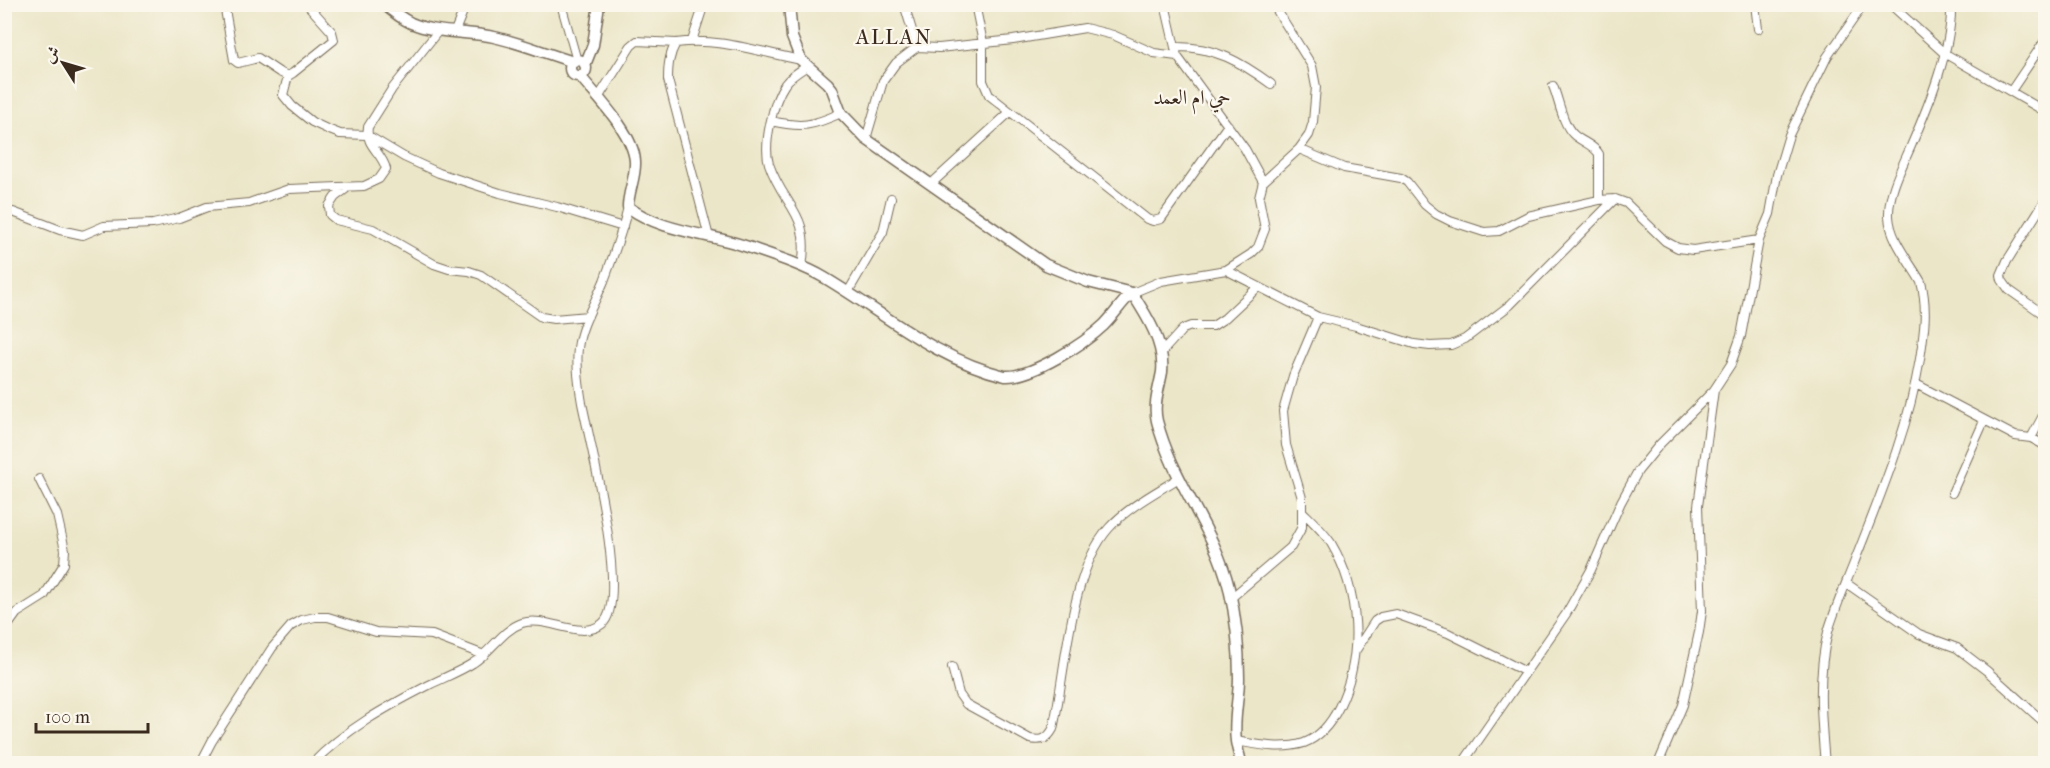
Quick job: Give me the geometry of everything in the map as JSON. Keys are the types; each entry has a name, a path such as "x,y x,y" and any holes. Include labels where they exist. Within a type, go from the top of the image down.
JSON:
{"street":[{"path":"224,4 234,60 238,63 258,58 279,72 288,75 334,40 332,33 307,4"},
{"path":"384,4 409,22 439,30 496,37 577,67"},
{"path":"456,31 466,4"},
{"path":"312,764 337,741 361,724 427,686 472,664 520,624 533,622 578,629 594,628 606,621 611,610 613,591 605,518 582,404 578,348 623,227 634,171 633,154 616,122 577,67 561,4"},
{"path":"577,67 593,45 598,4"},
{"path":"692,40 704,4"},
{"path":"789,4 792,37 804,63 832,89 841,113 866,139 1046,265 1088,282 1132,293 1162,352 1155,406 1162,437 1179,478 1217,553 1231,598 1237,631 1239,675 1236,741 1241,764"},
{"path":"904,4 917,47"},
{"path":"975,4 983,43 983,81 993,99 1147,219 1153,221 1161,219 1228,125"},
{"path":"1165,4 1176,51 1252,161 1263,182"},
{"path":"628,207 641,216 669,227 743,245 801,267 848,292 948,356 993,373 1013,376 1043,365 1089,336 1106,324 1116,309 1132,293 1161,281 1226,270 1251,254 1263,239 1265,222 1259,198 1263,182 1299,149 1309,135 1315,108 1314,75 1308,57 1273,4"},
{"path":"1755,4 1758,29"},
{"path":"1462,764 1584,583 1621,502 1638,471 1660,444 1714,390 1731,364 1738,346 1759,240 1770,214 1784,150 1795,119 1827,57 1864,4"},
{"path":"1890,4 1944,53 2046,112"},
{"path":"1825,764 1821,707 1823,656 1829,630 1903,435 1916,384 1923,343 1925,301 1921,282 1891,228 1889,207 1944,53 1951,30 1951,4"},
{"path":"866,139 884,81 896,63 917,47 939,48 1085,28 1113,34 1154,53 1208,50 1228,56 1271,84"},
{"path":"4,212 13,212 80,235 108,225 168,221 202,208 249,203 288,189 347,188 369,185 384,173 385,164 372,147 367,135 368,128 392,89 439,30"},
{"path":"2011,91 2046,39"},
{"path":"598,98 637,40 676,43 692,40 727,44 804,63"},
{"path":"676,43 669,57 668,80 709,237"},
{"path":"801,267 803,230 794,208 773,174 767,157 771,121 784,86 804,63"},
{"path":"288,75 283,95 292,106 312,122 340,134 367,135 404,157 439,173 623,227"},
{"path":"1553,86 1569,128 1576,136 1596,149 1599,154 1599,200"},
{"path":"931,184 1010,112"},
{"path":"771,121 802,126 841,113"},
{"path":"1299,149 1344,168 1401,178 1436,214 1485,232 1499,231 1528,216 1599,200 1615,199 1626,203 1665,241 1678,248 1693,250 1759,240"},
{"path":"347,188 335,197 329,206 330,215 336,220 373,229 441,267 481,275 541,317 554,319 588,316"},
{"path":"848,292 883,232 891,198"},
{"path":"1226,270 1318,317 1414,344 1436,346 1458,342 1510,304 1615,199"},
{"path":"2046,199 2007,261 2001,275 2008,291 2046,316"},
{"path":"1162,352 1183,329 1191,326 1209,327 1218,323 1258,287"},
{"path":"1231,598 1291,547 1300,533 1303,512 1300,489 1283,431 1283,411 1293,376 1318,317"},
{"path":"1916,384 1938,393 2008,434 2031,438 2046,446"},
{"path":"1658,764 1683,705 1699,632 1702,611 1698,506 1714,390"},
{"path":"2031,438 2046,410"},
{"path":"1952,493 1984,421"},
{"path":"952,667 959,694 966,704 1030,739 1038,741 1046,738 1053,729 1076,606 1086,566 1094,549 1110,527 1126,512 1179,478"},
{"path":"4,631 17,614 44,596 64,564 65,550 57,515 39,479"},
{"path":"1236,741 1278,747 1311,740 1325,728 1346,692 1356,650 1355,620 1348,584 1341,564 1321,529 1303,512"},
{"path":"1846,583 1918,634 1958,648 1987,670 2046,723"},
{"path":"1356,650 1376,621 1381,617 1396,614 1458,638 1526,672"},
{"path":"200,764 212,741 272,648 291,626 302,620 328,616 376,632 432,635 484,655"}],"district":[{"name":"ALLAN","path":"894,37"},
{"name":"حي ام العمد","path":"1192,97"}]}
